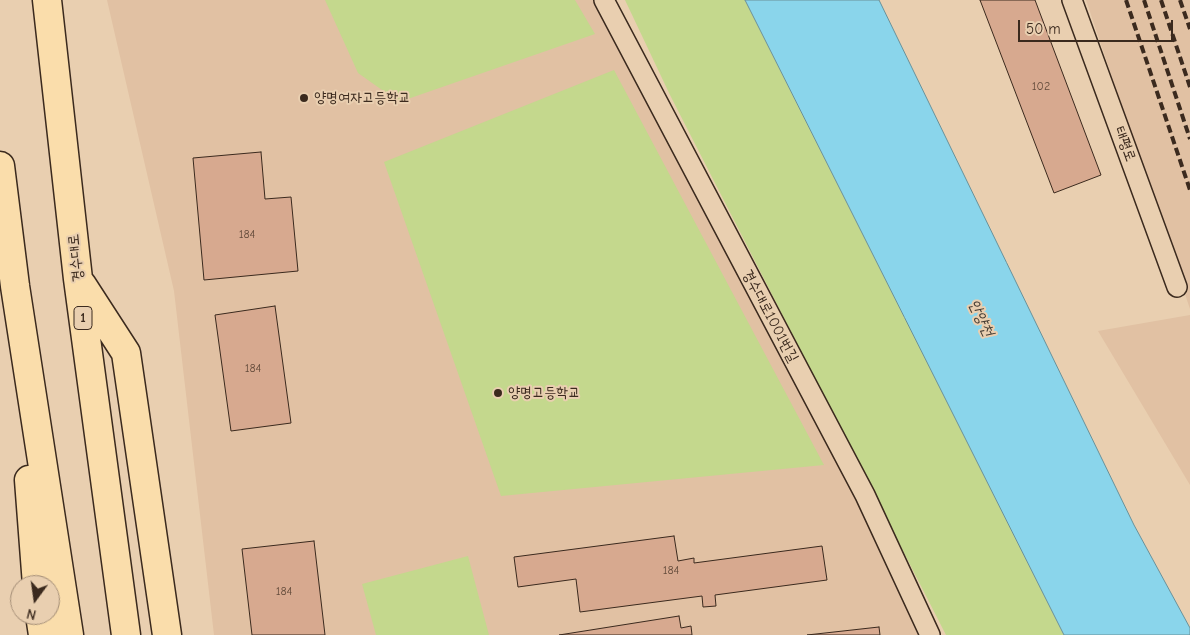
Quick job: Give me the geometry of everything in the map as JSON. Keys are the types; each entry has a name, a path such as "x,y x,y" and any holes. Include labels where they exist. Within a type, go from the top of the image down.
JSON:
{"main road":[{"name":"경수대로","path":"47,0 78,279 126,635"},
{"path":"0,166 15,286 69,635"},
{"path":"78,279 126,353 167,635"},
{"path":"15,286 36,575"}],"street":[{"name":"경수대로1001번길","path":"604,0 865,495 930,635"},
{"name":"태평로","path":"1072,0 1177,287"}],"shaded area":[{"name":"양명고등학교","path":"107,0 604,0 930,635 214,635 174,291"},
{"path":"1086,0 1190,0 1190,309"},
{"path":"1190,315 1190,485 1098,331"}],"green space":[{"path":"325,0 575,0 595,34 399,102 358,73"},
{"path":"625,0 745,0 1064,635 946,635 670,95"},
{"path":"614,70 824,465 501,496 384,162"},
{"path":"468,556 489,635 376,635 362,584"}],"water":[{"name":"안양천","path":"745,0 879,0 1134,525 1190,628 1190,635 1064,635"}],"building":[{"path":"980,0 1035,0 1101,175 1054,193"},
{"path":"261,152 265,199 291,197 298,271 204,280 193,158"},
{"path":"275,306 291,423 231,431 215,315"},
{"path":"674,536 678,561 694,558 694,563 822,546 827,580 715,595 716,606 703,607 702,596 580,612 576,579 518,587 514,557"},
{"path":"314,541 325,635 252,635 242,549"},
{"path":"679,616 681,628 691,626 692,635 559,635"},
{"path":"879,627 880,635 807,635"}],"railway":[{"path":"1126,0 1190,190"},
{"path":"1144,0 1190,139"},
{"path":"1161,0 1190,87"},
{"path":"1180,0 1190,29"}],"place":[{"name":"양명여자고등학교","path":"304,98"},
{"name":"양명고등학교","path":"498,393"}]}
